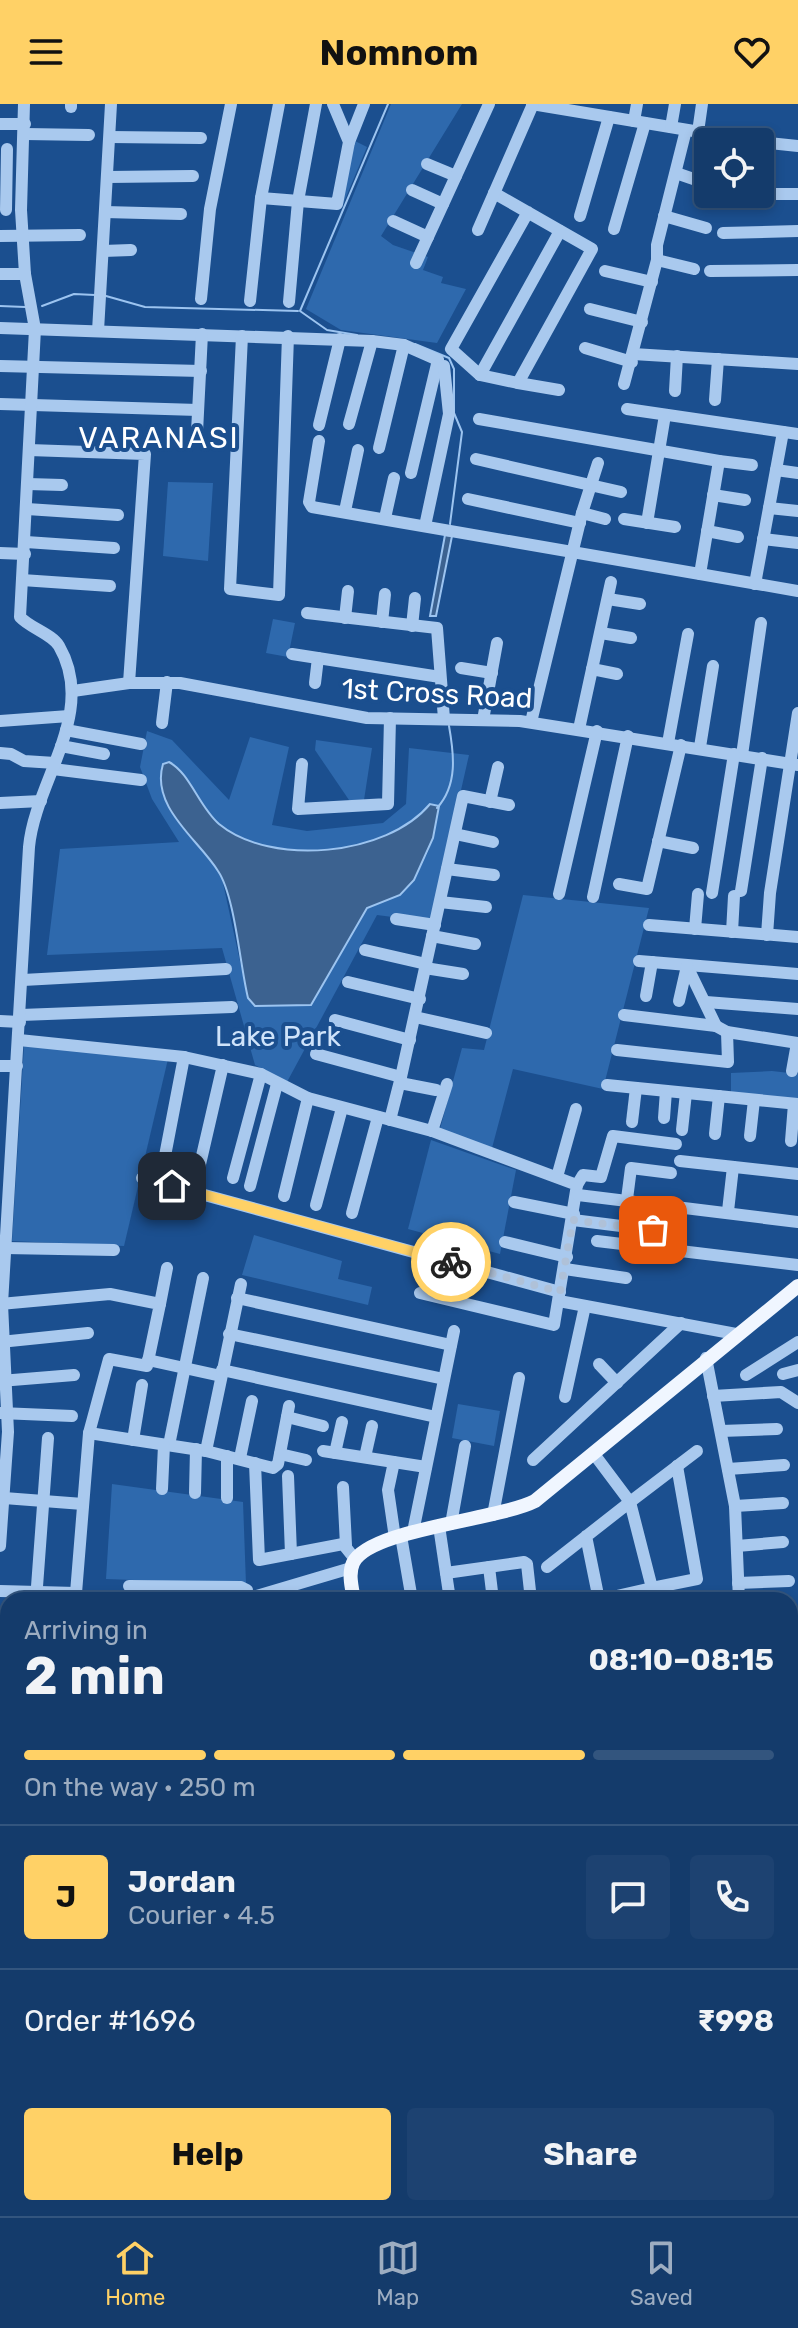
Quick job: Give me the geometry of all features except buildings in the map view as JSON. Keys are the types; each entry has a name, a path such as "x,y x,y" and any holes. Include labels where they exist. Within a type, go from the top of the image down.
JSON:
{"main road":[{"path":"354,1592 353,1563 403,1535 493,1515 535,1501 706,1358 798,1286"}],"street":[{"path":"0,1546 4,1498 1,1304 4,1201 6,1156 14,1110 30,838 66,730 73,691 58,643 20,617 26,548 35,329 25,274 21,210 24,104"},
{"path":"98,331 111,104"},
{"path":"201,299 210,209 231,104"},
{"path":"250,301 261,198 279,104"},
{"path":"289,302 298,201 316,104"},
{"path":"333,104 349,142"},
{"path":"261,198 337,204 349,142 364,104"},
{"path":"416,263 489,104"},
{"path":"478,230 532,104 602,112 692,131"},
{"path":"614,229 640,122 637,104"},
{"path":"671,127 675,104"},
{"path":"624,384 652,282 664,216 676,173 702,104"},
{"path":"580,216 602,112"},
{"path":"0,124 25,135 89,135"},
{"path":"21,210 3,210 3,149 25,135"},
{"path":"110,137 201,138"},
{"path":"774,143 798,146"},
{"path":"427,164 456,176"},
{"path":"676,173 694,179"},
{"path":"108,177 193,176"},
{"path":"412,190 443,204"},
{"path":"494,193 592,249 518,383"},
{"path":"774,194 798,194"},
{"path":"105,212 181,214"},
{"path":"528,212 451,349 480,375 559,390"},
{"path":"664,216 706,228"},
{"path":"393,221 428,237"},
{"path":"480,375 560,231"},
{"path":"723,233 798,231"},
{"path":"0,236 80,235"},
{"path":"103,251 131,250"},
{"path":"657,260 694,269"},
{"path":"710,271 798,270"},
{"path":"605,271 652,282"},
{"path":"0,274 25,274"},
{"path":"590,309 642,322"},
{"path":"0,328 288,336 404,345 438,360 411,473"},
{"path":"197,432 202,334"},
{"path":"242,336 230,589 279,595 288,336"},
{"path":"319,425 340,339"},
{"path":"349,424 372,341"},
{"path":"379,448 404,345"},
{"path":"585,348 632,358 677,356 798,364"},
{"path":"675,391 677,356"},
{"path":"715,400 718,359"},
{"path":"0,366 201,371"},
{"path":"425,526 449,414 444,366"},
{"path":"0,404 198,410"},
{"path":"627,409 798,434"},
{"path":"647,523 665,415"},
{"path":"479,419 752,465"},
{"path":"755,584 783,432"},
{"path":"319,441 310,505 798,591"},
{"path":"29,450 145,454 129,683"},
{"path":"345,511 358,450"},
{"path":"476,459 621,492"},
{"path":"700,574 719,461"},
{"path":"531,722 581,518 590,485 595,481 598,463"},
{"path":"776,470 798,473"},
{"path":"385,518 394,478"},
{"path":"28,484 62,485"},
{"path":"713,495 745,500"},
{"path":"468,499 581,518 605,519"},
{"path":"769,508 798,511"},
{"path":"27,509 118,515"},
{"path":"624,519 675,527"},
{"path":"707,531 738,537"},
{"path":"763,539 798,543"},
{"path":"0,553 26,548 114,548"},
{"path":"22,580 110,586"},
{"path":"579,729 611,582"},
{"path":"345,618 348,591"},
{"path":"382,622 385,594"},
{"path":"412,626 415,598"},
{"path":"608,599 640,604"},
{"path":"307,613 437,628 444,719"},
{"path":"712,893 761,623"},
{"path":"601,633 631,638"},
{"path":"619,884 647,889 674,744 688,634"},
{"path":"483,720 497,643"},
{"path":"292,654 440,677"},
{"path":"315,683 318,658"},
{"path":"700,747 713,666"},
{"path":"461,668 492,673"},
{"path":"592,669 617,674"},
{"path":"162,723 167,682"},
{"name":"1st Cross Road","path":"73,691 129,683 167,682 367,718 531,722 794,764"},
{"path":"767,935 770,893 794,764 798,713"},
{"path":"0,721 69,716"},
{"path":"302,764 298,809 388,804 390,718"},
{"path":"66,730 141,744"},
{"path":"559,894 597,731"},
{"path":"593,897 628,736"},
{"path":"61,746 104,754"},
{"path":"0,753 11,754 24,761 141,780"},
{"path":"732,932 762,758"},
{"path":"490,802 498,767"},
{"path":"352,1213 400,1080 463,796 509,805"},
{"path":"0,803 41,801"},
{"path":"455,834 493,842"},
{"path":"658,841 693,848"},
{"path":"447,869 494,875"},
{"path":"695,929 698,894"},
{"path":"440,902 486,907"},
{"path":"396,919 475,944"},
{"path":"649,925 798,937"},
{"path":"365,950 463,974"},
{"path":"646,996 645,961 798,974"},
{"path":"679,1001 687,966"},
{"path":"617,1050 728,1062 722,1029 687,966"},
{"path":"23,980 226,969"},
{"path":"348,982 420,999"},
{"path":"706,1002 798,1009"},
{"path":"0,1021 232,1007"},
{"path":"624,1015 798,1043 792,1071"},
{"path":"415,1017 486,1033"},
{"path":"335,1020 410,1040"},
{"path":"19,1040 184,1057 223,1065 261,1074 308,1098 432,1131 557,1177 578,1190 798,1222"},
{"path":"316,1054 400,1080 442,1087 432,1131"},
{"path":"164,1161 184,1057"},
{"path":"198,1173 223,1065"},
{"path":"0,1066 17,1066"},
{"path":"233,1178 261,1074"},
{"path":"250,1186 277,1084"},
{"path":"607,1085 796,1104 791,1141"},
{"path":"632,1122 636,1088"},
{"path":"664,1118 666,1091"},
{"path":"682,1130 686,1093"},
{"path":"715,1134 719,1096"},
{"path":"284,1196 308,1098"},
{"path":"750,1136 754,1100"},
{"path":"316,1205 342,1108"},
{"path":"557,1177 576,1109"},
{"path":"0,1110 14,1110"},
{"path":"420,1293 554,1325 583,1175 601,1177 613,1136 676,1144"},
{"path":"680,1161 798,1174"},
{"path":"728,1211 733,1167"},
{"path":"627,1199 631,1168 671,1173"},
{"path":"142,1178 560,1296 585,1306 736,1334"},
{"path":"514,1202 574,1217 653,1230"},
{"path":"597,1241 798,1265"},
{"path":"505,1242 566,1263 626,1278"},
{"path":"4,1246 114,1250"},
{"path":"81,1592 83,1504 89,1433 109,1359 147,1366 167,1268"},
{"path":"162,1489 166,1445 203,1278"},
{"path":"195,1493 201,1450 241,1284"},
{"path":"1,1304 110,1294 160,1304"},
{"path":"237,1298 451,1345"},
{"path":"565,1397 585,1306"},
{"path":"533,1460 681,1323"},
{"path":"403,1535 426,1467 454,1331"},
{"path":"1,1342 88,1333"},
{"path":"229,1334 444,1379"},
{"path":"746,1375 798,1342"},
{"path":"706,1358 735,1506 739,1592"},
{"path":"148,1360 436,1417"},
{"path":"599,1364 617,1383"},
{"path":"783,1374 798,1370"},
{"path":"2,1380 74,1375"},
{"path":"493,1515 519,1378"},
{"path":"133,1440 142,1385"},
{"path":"713,1396 781,1392 798,1403"},
{"path":"227,1498 233,1457 252,1401"},
{"path":"89,1433 201,1450 273,1468 280,1454 288,1412 323,1426"},
{"path":"4,1413 72,1416"},
{"path":"342,1422 329,1452 426,1467"},
{"path":"365,1457 372,1426"},
{"path":"721,1431 777,1429"},
{"path":"37,1592 48,1438"},
{"path":"449,1592 445,1525 465,1446"},
{"path":"547,1567 697,1451"},
{"path":"280,1454 306,1460"},
{"path":"594,1454 630,1502 652,1588"},
{"path":"394,1462 388,1490 403,1535 411,1592"},
{"path":"255,1463 259,1560 346,1545"},
{"path":"728,1469 784,1465"},
{"path":"634,1592 697,1579 677,1466"},
{"path":"288,1476 291,1554"},
{"path":"257,1592 353,1563 346,1545 343,1487"},
{"path":"4,1498 83,1504"},
{"path":"735,1506 783,1503"},
{"path":"586,1536 596,1592"},
{"path":"737,1546 783,1542"},
{"path":"446,1573 521,1561 527,1564 530,1592"},
{"path":"489,1567 492,1592"},
{"path":"738,1583 789,1581"},
{"path":"129,1586 156,1592"},
{"path":"187,1592 241,1587 247,1592"}],"green space":[{"path":"391,104 462,104 381,236 393,245 428,257 423,270 443,277 441,283 466,289 437,343 341,330 306,309"},
{"path":"353,140 367,147 341,209 339,208"},
{"path":"168,482 213,483 208,561 163,556"},
{"path":"273,619 295,623 288,657 266,653"},
{"name":"Lake Park","path":"147,731 172,740 229,800 250,737 289,747 272,825 307,831 383,823 406,804 409,748 469,755 431,922 377,915 287,1082 255,1065 222,948 47,955 60,849 179,842 152,799 140,767","holes":["171,763 220,825 243,839 298,851 358,845 410,822 430,804 439,806 429,850 414,880 400,895 367,908 311,1005 251,1003 248,998 221,874 173,813 161,768"]},
{"path":"316,740 372,748 364,800 349,800 315,750"},
{"path":"523,895 649,908 603,1089 513,1069 492,1148 440,1129 462,1048 484,1050"},
{"path":"24,1046 168,1059 124,1246 12,1241"},
{"path":"772,1071 798,1074 798,1100 731,1094 731,1073"},
{"path":"431,1140 516,1170 500,1254 408,1229"},
{"path":"254,1235 342,1261 338,1279 372,1287 368,1305 242,1275"},
{"path":"458,1404 500,1411 494,1446 452,1438"},
{"path":"112,1484 243,1502 246,1584 106,1579"}],"shaded area":[{"path":"445,535 452,536 436,616 430,616"},
{"path":"169,762 183,774 219,824 241,838 268,846 328,850 358,845 411,822 430,804 439,806 433,838 414,880 400,895 367,908 311,1005 255,1006 248,998 224,882 210,859 178,822 163,794 163,764"}],"waterway":[{"path":"357,335 327,330 300,311 388,104"},
{"path":"42,306 74,294 95,295"},
{"path":"106,296 145,307 298,311"},
{"path":"0,306 25,307"},
{"path":"415,344 449,358 454,369 454,413 462,432 450,524"},
{"path":"437,808 444,799 453,769 449,726"}],"way so far":[{"path":"451,1262 560,1292 573,1220 653,1230"}],"district":[{"name":"VARANASI","path":"159,438"}],"route":[{"path":"172,1186 451,1262"}]}
